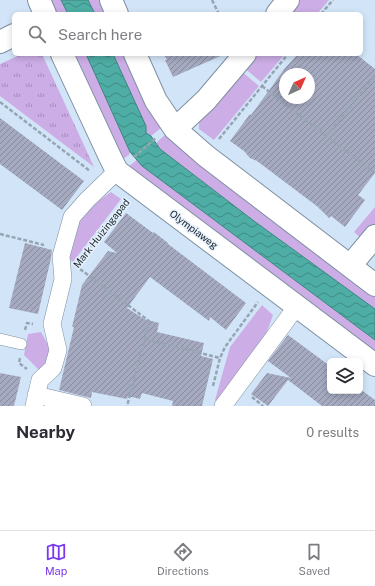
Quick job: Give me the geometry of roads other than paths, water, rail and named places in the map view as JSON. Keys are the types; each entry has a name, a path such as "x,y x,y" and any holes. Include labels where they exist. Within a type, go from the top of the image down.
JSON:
{"street":[{"path":"39,0 44,12"},
{"path":"111,0 116,12"},
{"path":"279,12 288,0"},
{"path":"0,42 12,36"},
{"name":"Olympiaweg","path":"63,56 117,171 375,365"},
{"path":"136,56 156,101 175,129 206,156 375,285"},
{"path":"175,129 206,100 243,56"},
{"name":"Mark Huizingapad","path":"35,400 40,380 53,368 58,350 52,324 63,279 61,256 62,250 72,217 117,171"},
{"path":"350,266 375,236"},
{"path":"223,406 297,306"},
{"path":"35,400 83,406"}],"lane":[{"path":"0,339 22,344"}],"water":[{"path":"61,0 88,0 94,12 67,12"},
{"path":"87,56 114,56 146,126 146,133 151,136 160,149 254,221 375,309 375,340 142,166 130,152"}]}
